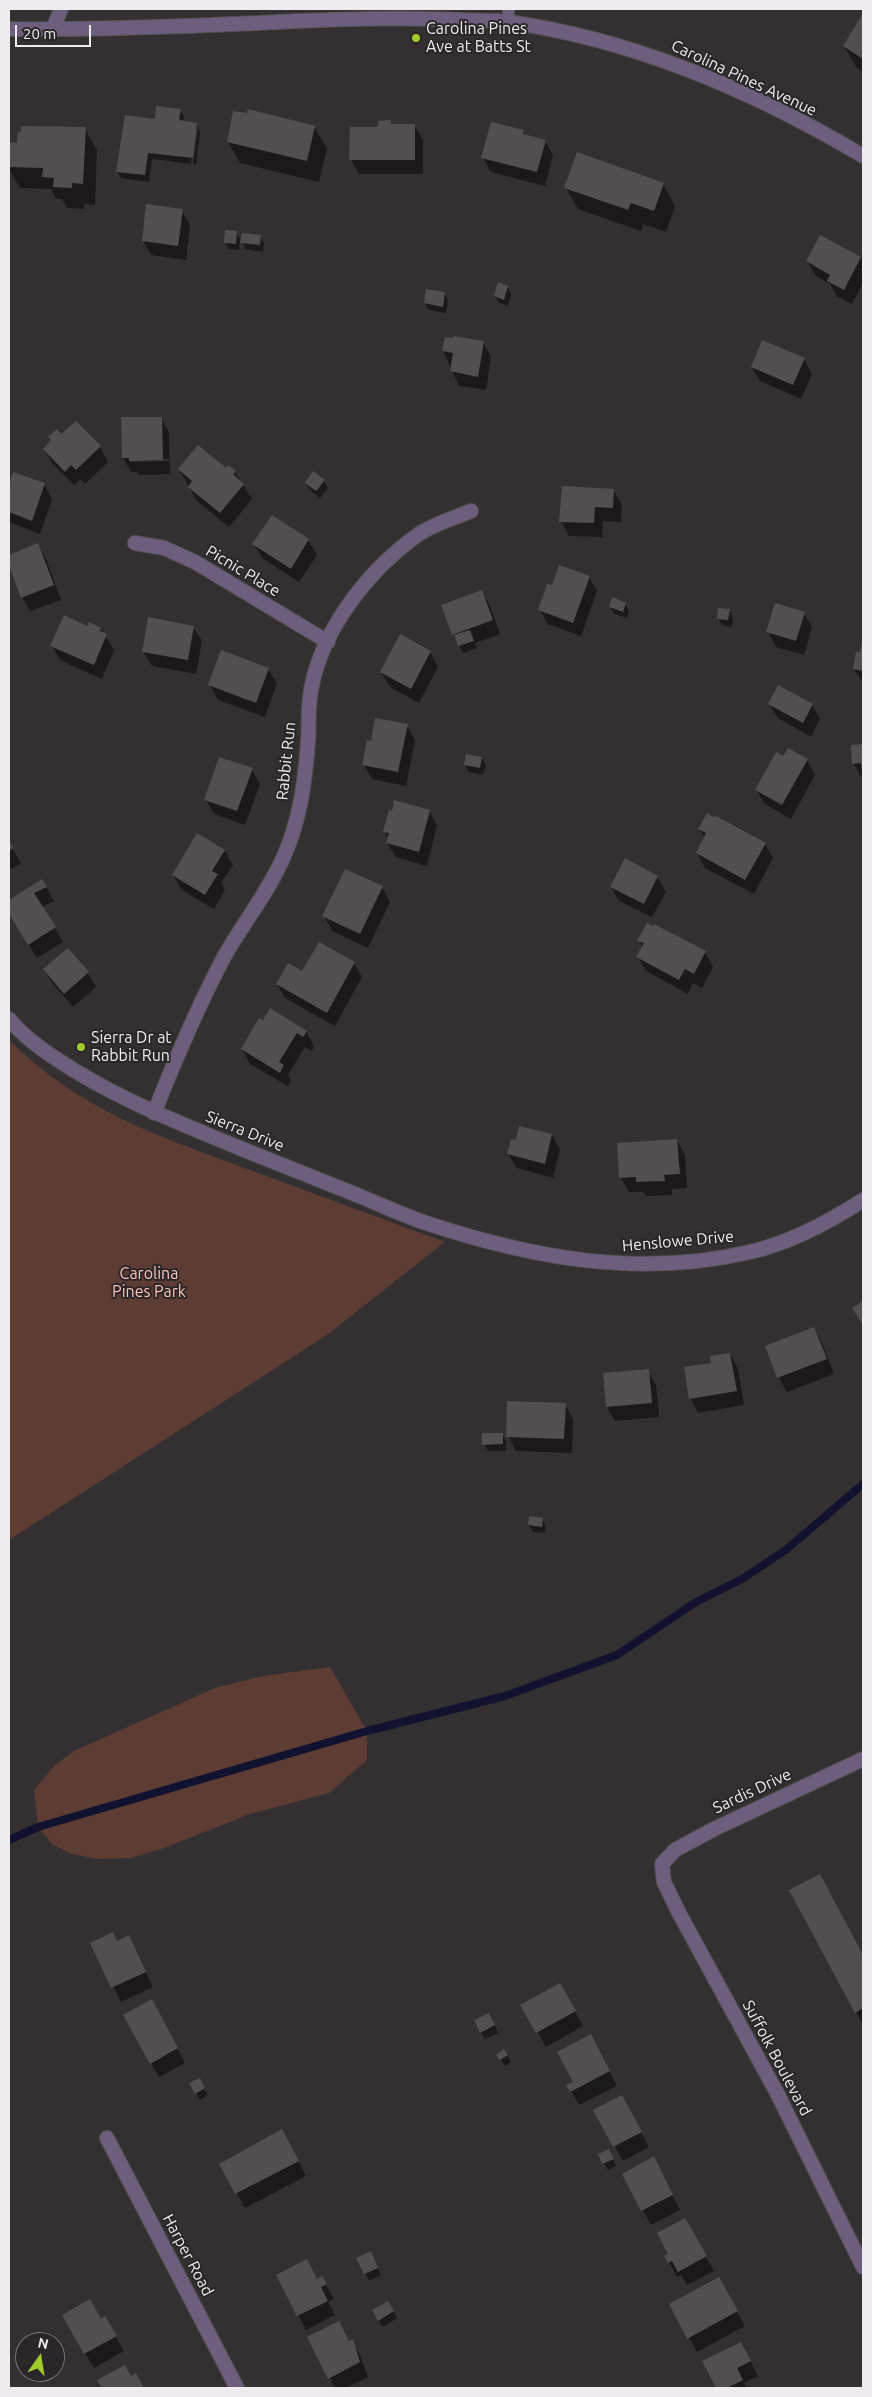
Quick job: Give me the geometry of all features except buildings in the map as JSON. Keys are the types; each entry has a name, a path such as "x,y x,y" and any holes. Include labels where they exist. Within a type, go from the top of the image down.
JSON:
{"street":[{"path":"53,29 61,9"},
{"name":"Carolina Pines Avenue","path":"9,29 508,15 659,58 704,75 770,106 863,156"},
{"name":"Rabbit Run","path":"154,1113 192,1020 225,956 268,888 288,847 304,789 310,696 318,666 348,604 383,564 421,533 471,511"},
{"name":"Picnic Place","path":"135,543 164,548 195,562 328,642"},
{"name":"Sierra Drive","path":"9,1018 43,1050 95,1084 154,1113 424,1223 486,1242"},
{"name":"Henslowe Drive","path":"486,1242 594,1263 633,1265 711,1259 751,1252 797,1236 837,1217 863,1200"},
{"name":"Sardis Drive","path":"662,1864 675,1850 714,1829 863,1759"},
{"name":"Suffolk Boulevard","path":"662,1864 664,1882 679,1913 777,2093 863,2267"},
{"name":"Harper Road","path":"107,2138 237,2388"}],"green space":[{"name":"Carolina Pines Park","path":"9,1040 37,1065 65,1086 93,1104 122,1119 183,1145 445,1242 327,1335 9,1540"},
{"path":"330,1667 367,1731 367,1760 329,1793 250,1814 164,1848 131,1858 99,1859 71,1854 52,1844 38,1827 34,1790 54,1766 74,1751 215,1688 263,1676"}],"waterway":[{"path":"9,1840 38,1827 367,1731 505,1696 617,1655 696,1602 742,1579 787,1549 863,1484"}],"place":[{"name":"Carolina Pines Ave at Batts St","path":"416,38"},
{"name":"Sierra Dr at Rabbit Run","path":"81,1047"}]}
